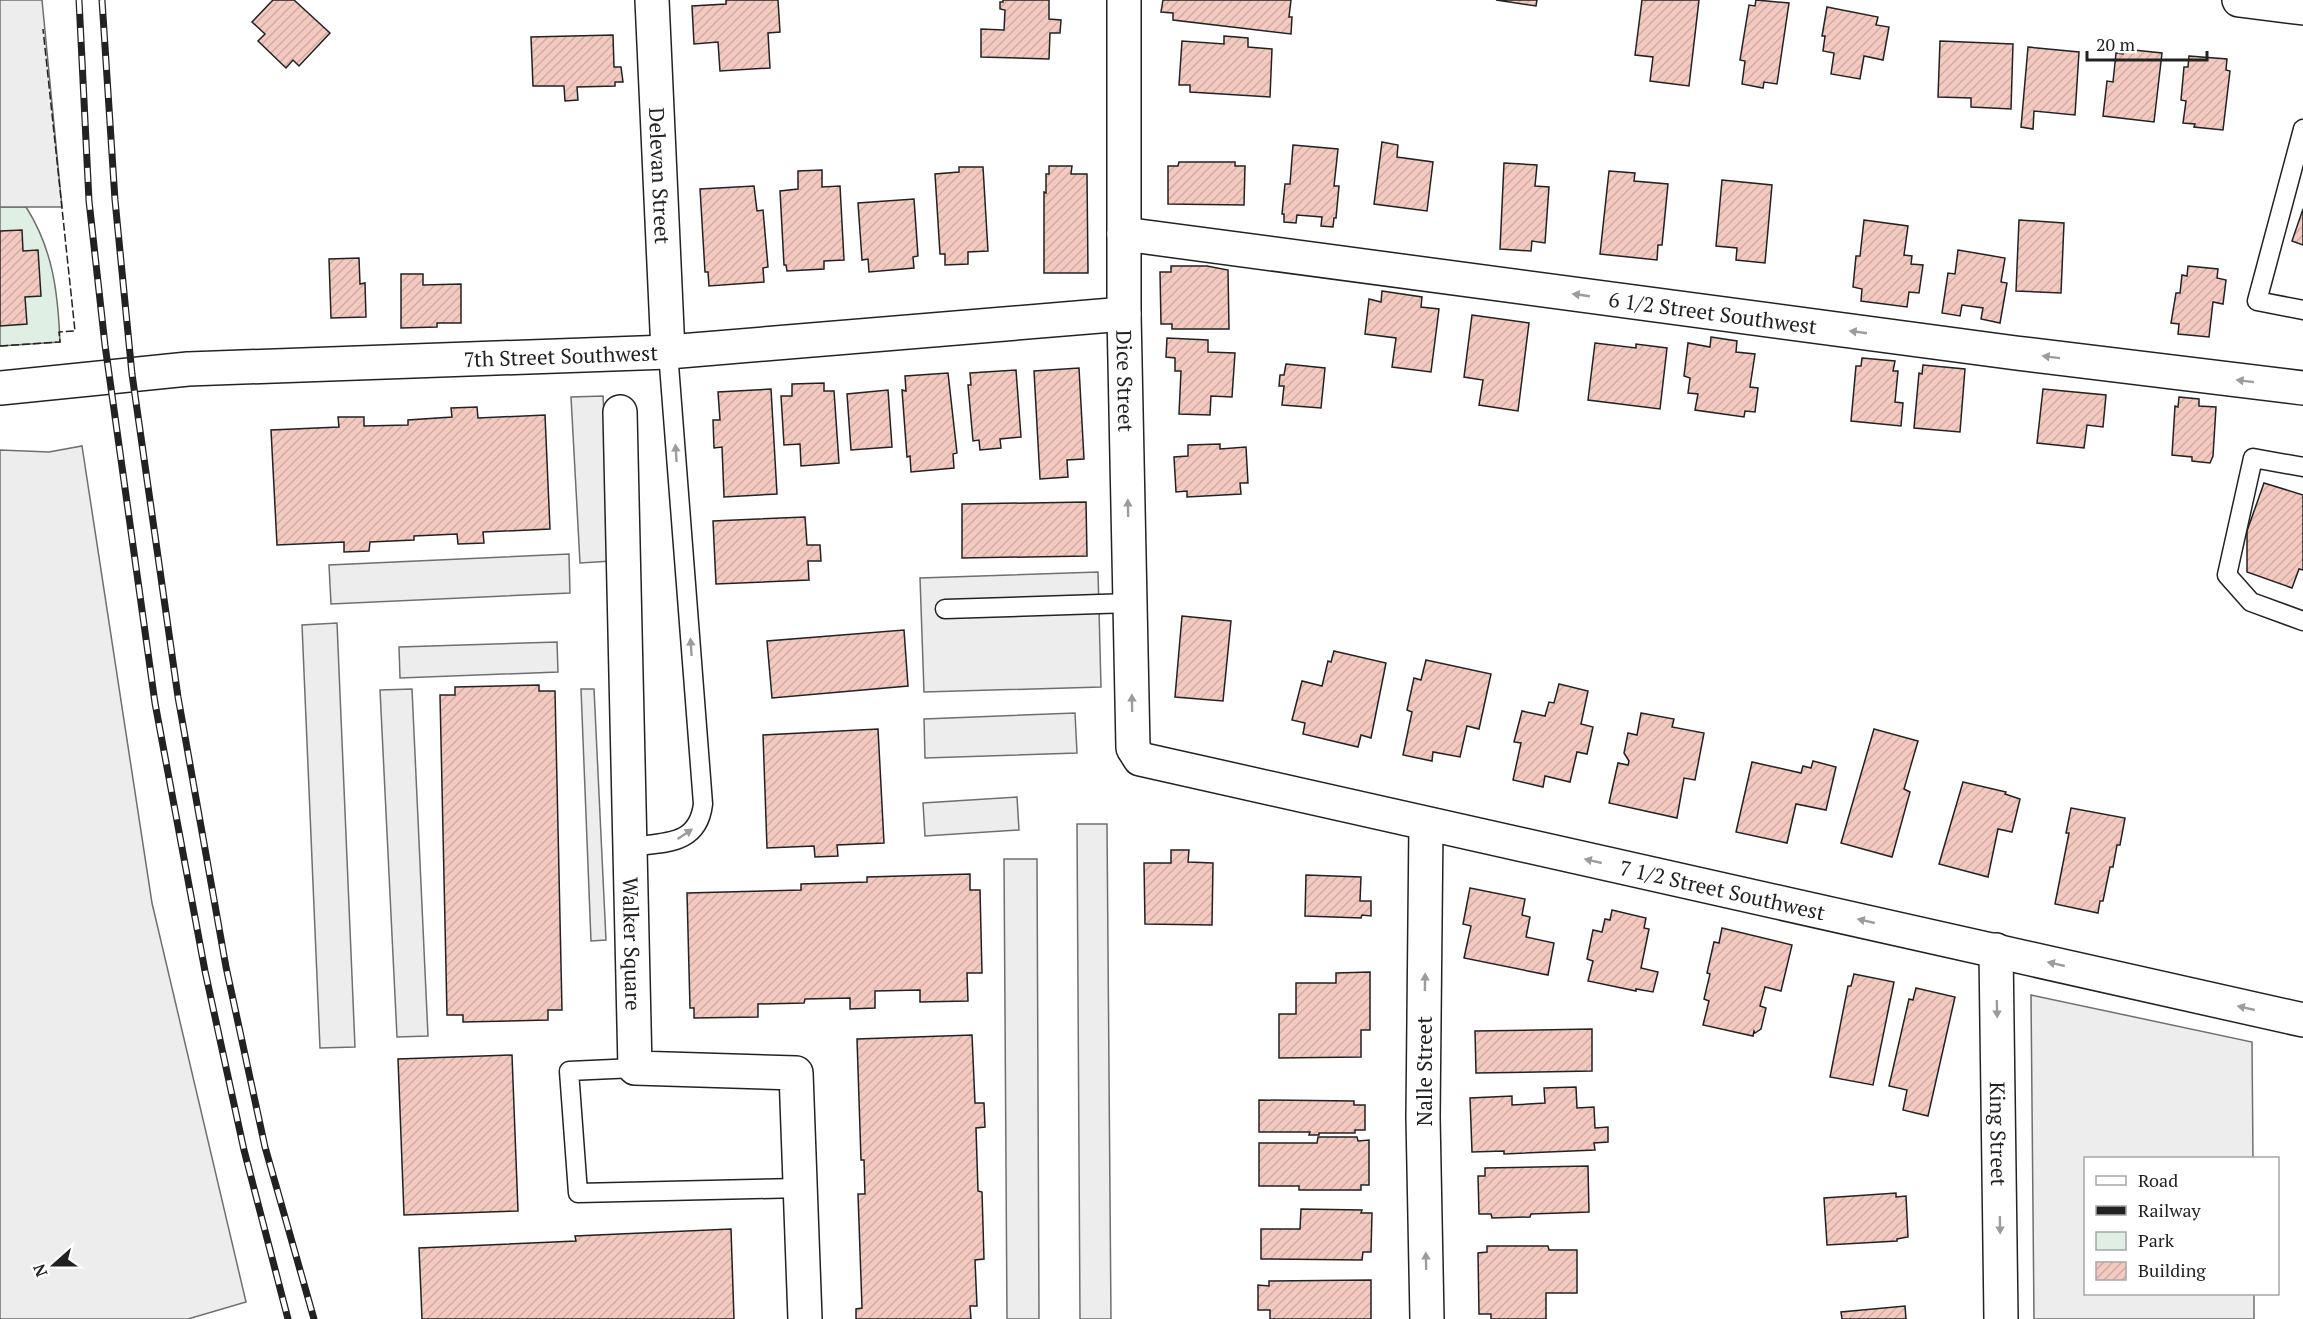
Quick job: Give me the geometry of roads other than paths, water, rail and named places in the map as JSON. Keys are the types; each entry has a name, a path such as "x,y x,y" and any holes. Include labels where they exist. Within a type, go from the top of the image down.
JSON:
{"street":[{"name":"Delevan Street","path":"652,0 668,352"},
{"name":"Dice Street","path":"1124,0 1124,314 1133,747 1140,759"},
{"path":"2239,0 2303,8"},
{"name":"6 1/2 Street Southwest","path":"1124,234 2005,351 2303,388"},
{"name":"7th Street Southwest","path":"0,388 188,369 668,352 1124,314"},
{"name":"Walker Square","path":"620,412 634,1068"},
{"name":"7 1/2 Street Southwest","path":"1140,759 2303,1020"},
{"name":"Nalle Street","path":"1426,824 1423,1117 1427,1319"},
{"name":"King Street","path":"1996,950 2001,1319"},
{"path":"634,1068 796,1073 806,1319"}],"lane":[{"path":"2303,129 2257,301 2303,310"},
{"path":"630,847 672,841 687,836 701,820 703,804 668,352"},
{"path":"2303,467 2253,458 2227,575 2251,602 2303,621"},
{"path":"945,609 1130,603"},
{"path":"634,1068 569,1071 578,1193 801,1188"}],"railway":[{"path":"79,0 89,201 105,345 155,703 205,971 244,1150 288,1319"},
{"path":"102,0 115,200 132,374 178,697 226,967 265,1147 314,1319"}]}
